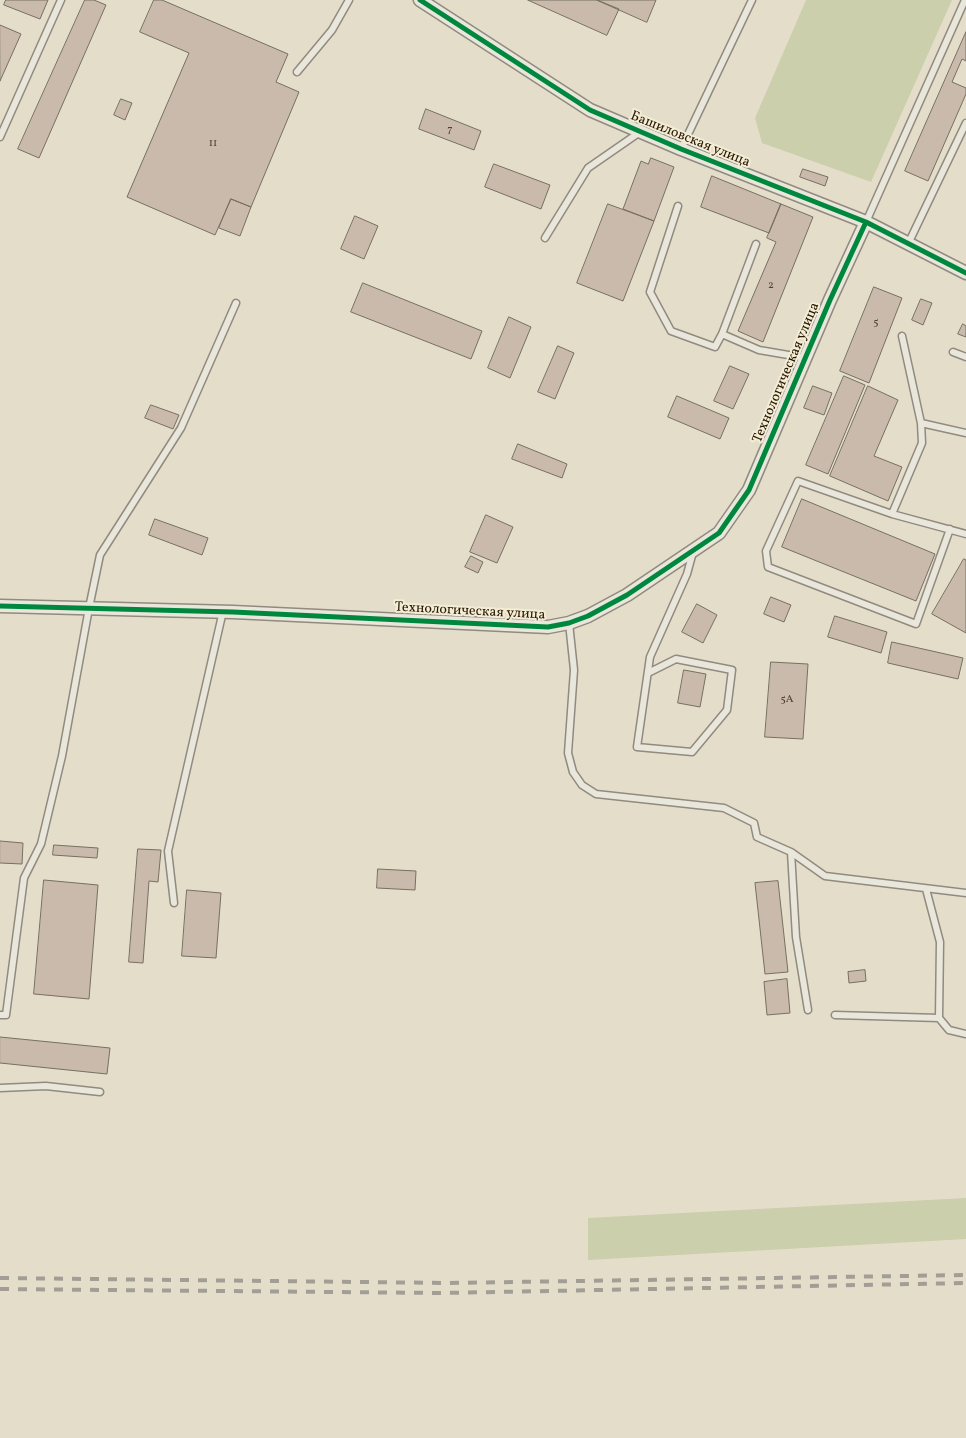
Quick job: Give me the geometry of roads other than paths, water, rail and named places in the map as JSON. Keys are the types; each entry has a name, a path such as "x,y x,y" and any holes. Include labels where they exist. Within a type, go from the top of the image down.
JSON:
{"street":[{"name":"Башиловская улица","path":"420,0 590,110 681,149 866,222 966,273"},
{"name":"Технологическая улица","path":"0,606 223,611 548,627 588,616 627,595 719,533 749,490 830,300 866,222"}],"lane":[{"path":"0,137 61,0"},
{"path":"297,72 332,30 349,0"},
{"path":"681,149 752,0"},
{"name":"Технологическая улица","path":"866,222 965,0"},
{"path":"908,244 966,123"},
{"path":"546,238 588,168 640,132"},
{"path":"678,206 650,292 671,331 714,346 722,334 756,244"},
{"path":"0,1015 6,1015 24,878 41,844 62,756 100,555 181,428 236,303"},
{"path":"722,334 759,350 806,358"},
{"path":"892,514 922,443 921,422 902,336"},
{"path":"953,352 966,357"},
{"path":"921,422 966,433"},
{"path":"950,529 916,624 768,567 766,551 798,481 892,514 950,529 966,534"},
{"path":"648,673 676,659 732,670 727,710 692,752 637,747 650,657 687,574 694,551"},
{"path":"174,903 168,851 223,611"},
{"path":"568,623 574,670 568,753 573,772 582,784 596,794 724,808 754,823 757,837 791,852 824,876 966,893"},
{"path":"791,852 796,937 808,1010"},
{"path":"926,889 940,942 939,1018 949,1030 966,1034"},
{"path":"835,1015 939,1018"},
{"path":"0,1088 46,1086 100,1092"}],"railway":[{"path":"0,1278 448,1283 966,1275"},
{"path":"0,1289 443,1293 966,1283"}]}
